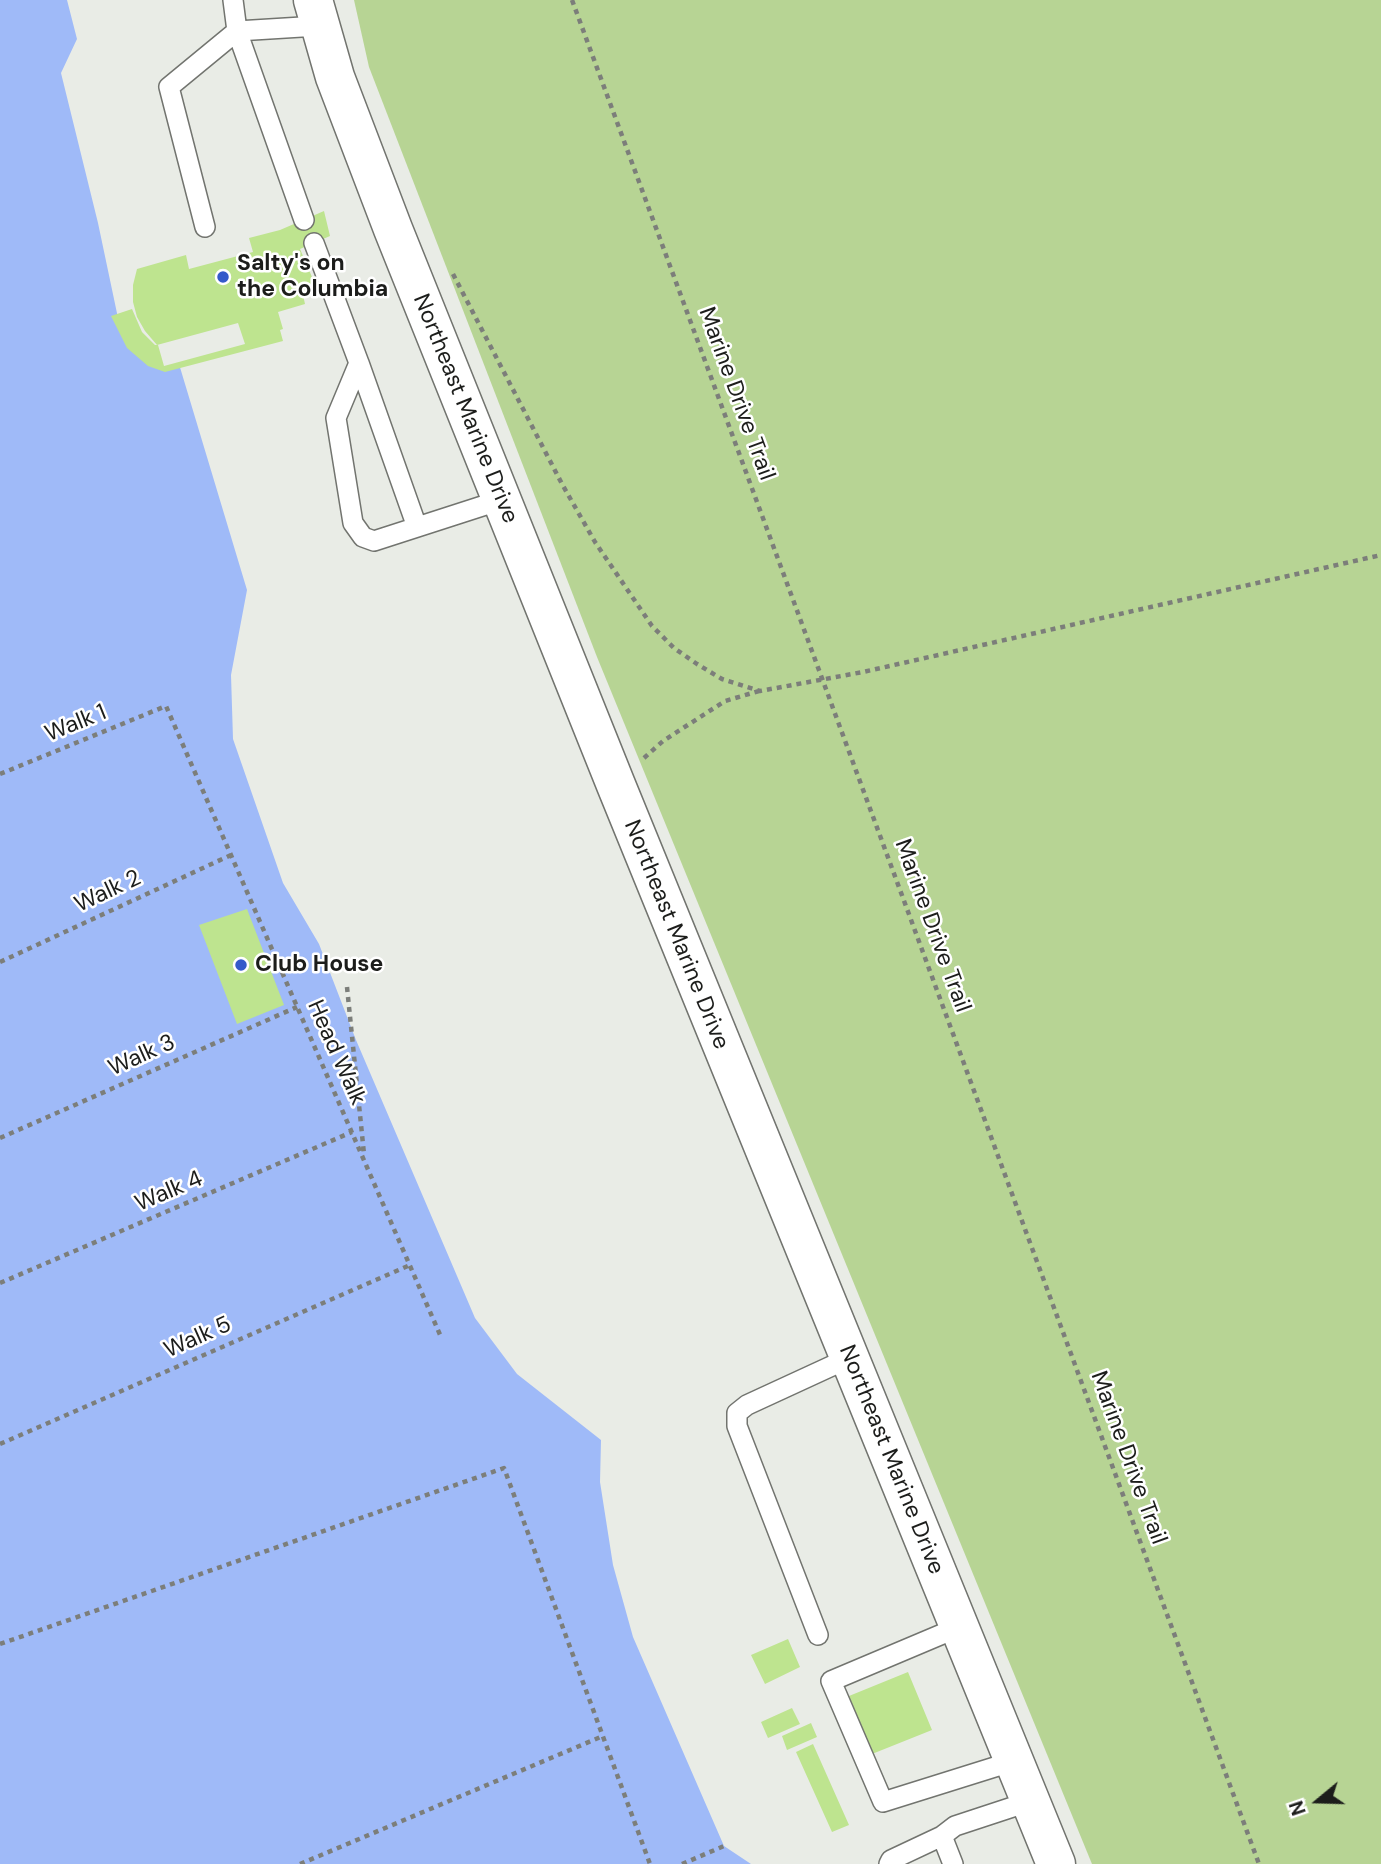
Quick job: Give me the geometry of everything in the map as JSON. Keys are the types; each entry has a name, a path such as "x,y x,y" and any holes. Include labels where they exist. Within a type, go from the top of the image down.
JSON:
{"main road":[{"name":"Northeast Marine Drive","path":"316,13 335,77 388,217 501,500 1056,1864"}],"lane":[{"path":"233,0 237,31 304,220"},
{"path":"205,227 169,87 237,31 316,13"},
{"path":"314,243 417,527"},
{"path":"359,363 336,418 353,523 363,537 374,541 501,500"},
{"path":"818,1634 737,1426 737,1413 747,1405 849,1358"},
{"path":"959,1627 831,1681 883,1802 1014,1761"},
{"path":"889,1864 891,1860 942,1836 955,1826 1031,1801"},
{"path":"942,1836 953,1864"}],"path":[{"name":"Marine Drive Trail","path":"572,0 1259,1864"},
{"path":"450,269 562,484 595,541 652,626 674,648 696,664 722,679 760,691"},
{"path":"616,785 663,741 726,701 760,691 822,681 1381,555"},
{"name":"Walk 1","path":"0,774 166,706"},
{"name":"Head Walk","path":"166,706 441,1336"},
{"name":"Walk 2","path":"0,962 230,855"},
{"path":"347,987 364,1157"},
{"name":"Walk 3","path":"0,1138 297,1007"},
{"name":"Walk 4","path":"0,1283 352,1132"},
{"name":"Walk 5","path":"0,1444 410,1265"},
{"path":"0,1644 504,1468 650,1864"},
{"path":"300,1864 603,1735"},
{"path":"682,1864 724,1846"}],"green space":[{"path":"354,0 1381,0 1381,1864 1092,1864 597,657 369,67"}],"water":[{"path":"0,0 67,0 77,39 61,73 118,318 160,368 179,364 247,590 231,675 233,739 283,883 319,944 356,1040 475,1318 517,1374 601,1440 600,1482 613,1565 633,1637 724,1846 751,1864 0,1864"}],"building":[{"name":"Salty's on the Columbia","path":"324,211 330,236 300,249 318,291 303,295 305,304 278,312 283,341 165,372 148,366 127,348 111,316 132,309 142,332 157,345 137,317 133,302 137,269 186,255 189,269 253,252 249,238 280,230","holes":["238,323 245,344 164,366 157,345"]},
{"name":"Club House","path":"247,909 284,1005 237,1024 199,925"},
{"path":"788,1639 800,1667 765,1684 751,1655"},
{"path":"908,1672 932,1730 872,1754 849,1696"},
{"path":"792,1708 800,1724 768,1738 761,1722"},
{"path":"811,1723 817,1737 787,1750 782,1736"},
{"path":"813,1744 849,1825 832,1832 796,1752"}],"place":[{"name":"Salty's on the Columbia","path":"223,277"},
{"name":"Club House","path":"241,965"}]}
